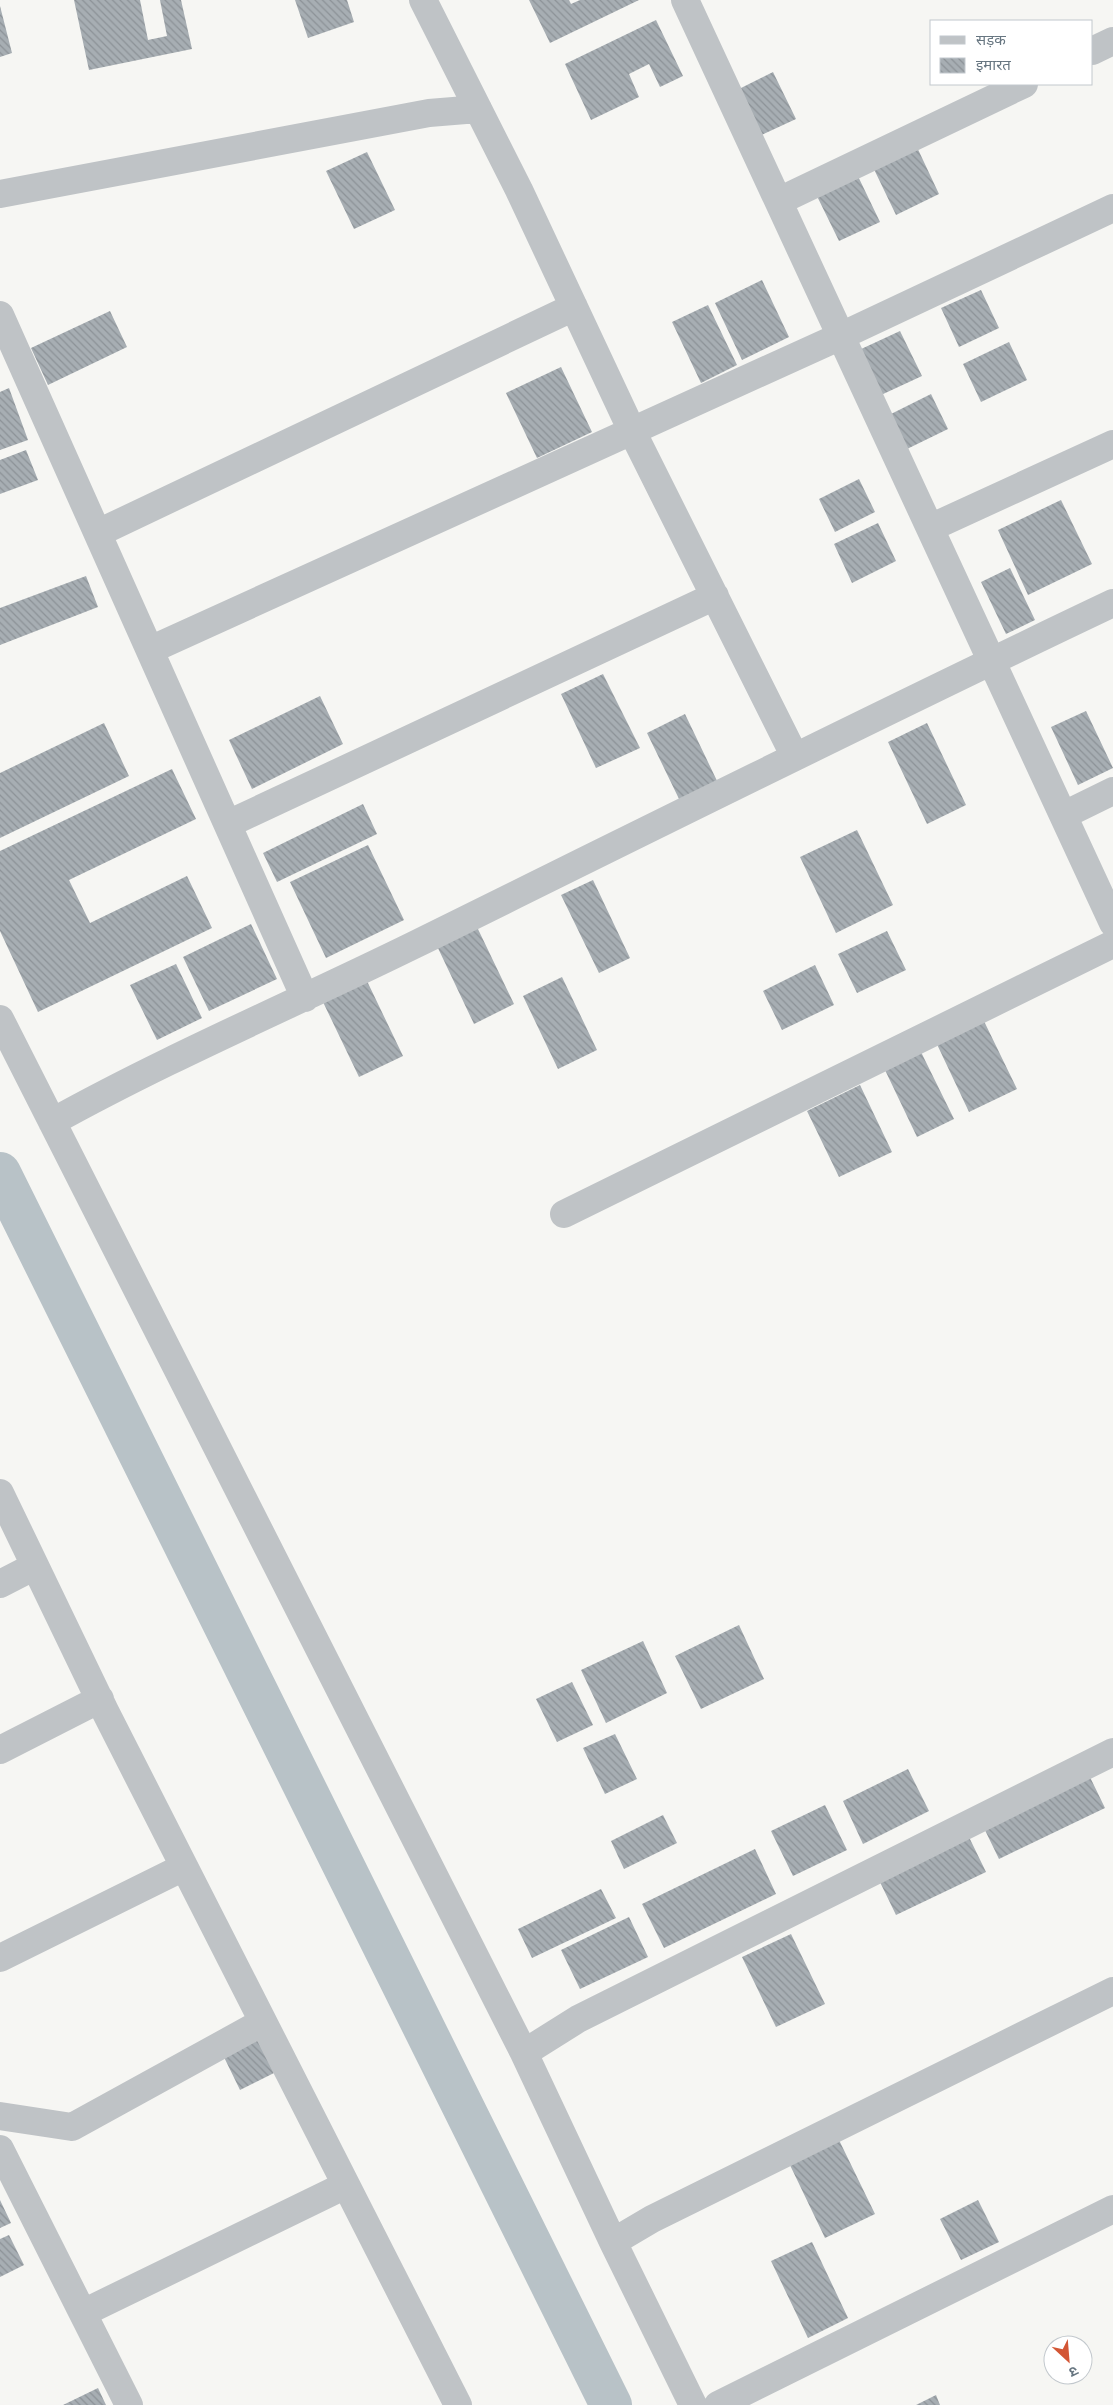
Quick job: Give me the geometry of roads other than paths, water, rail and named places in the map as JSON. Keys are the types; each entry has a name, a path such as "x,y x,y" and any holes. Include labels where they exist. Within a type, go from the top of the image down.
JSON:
{"street":[{"path":"423,0 520,190 632,431 795,757"},
{"path":"685,0 1113,923"},
{"path":"1093,51 1113,41"},
{"path":"779,201 1022,85"},
{"path":"0,194 429,113 478,109"},
{"path":"150,650 841,336 1113,208"},
{"path":"98,533 574,307"},
{"path":"0,315 305,998"},
{"path":"930,528 1113,444"},
{"path":"228,824 715,596"},
{"path":"52,1122 110,1090 305,998 1113,603"},
{"path":"1064,815 1113,791"},
{"path":"564,1214 1113,944"},
{"path":"0,1019 524,2053 613,2242 693,2405"},
{"path":"0,1493 100,1700 458,2405"},
{"path":"0,1584 35,1566"},
{"path":"0,1750 100,1700"},
{"path":"524,2053 578,2019 1113,1752"},
{"path":"0,1958 184,1867"},
{"path":"613,2242 652,2219 1113,1991"},
{"path":"0,2116 72,2127 263,2022"},
{"path":"0,2149 129,2405"},
{"path":"82,2313 346,2186"},
{"path":"718,2405 1113,2209"}],"waterway":[{"path":"0,1173 611,2405"}]}
